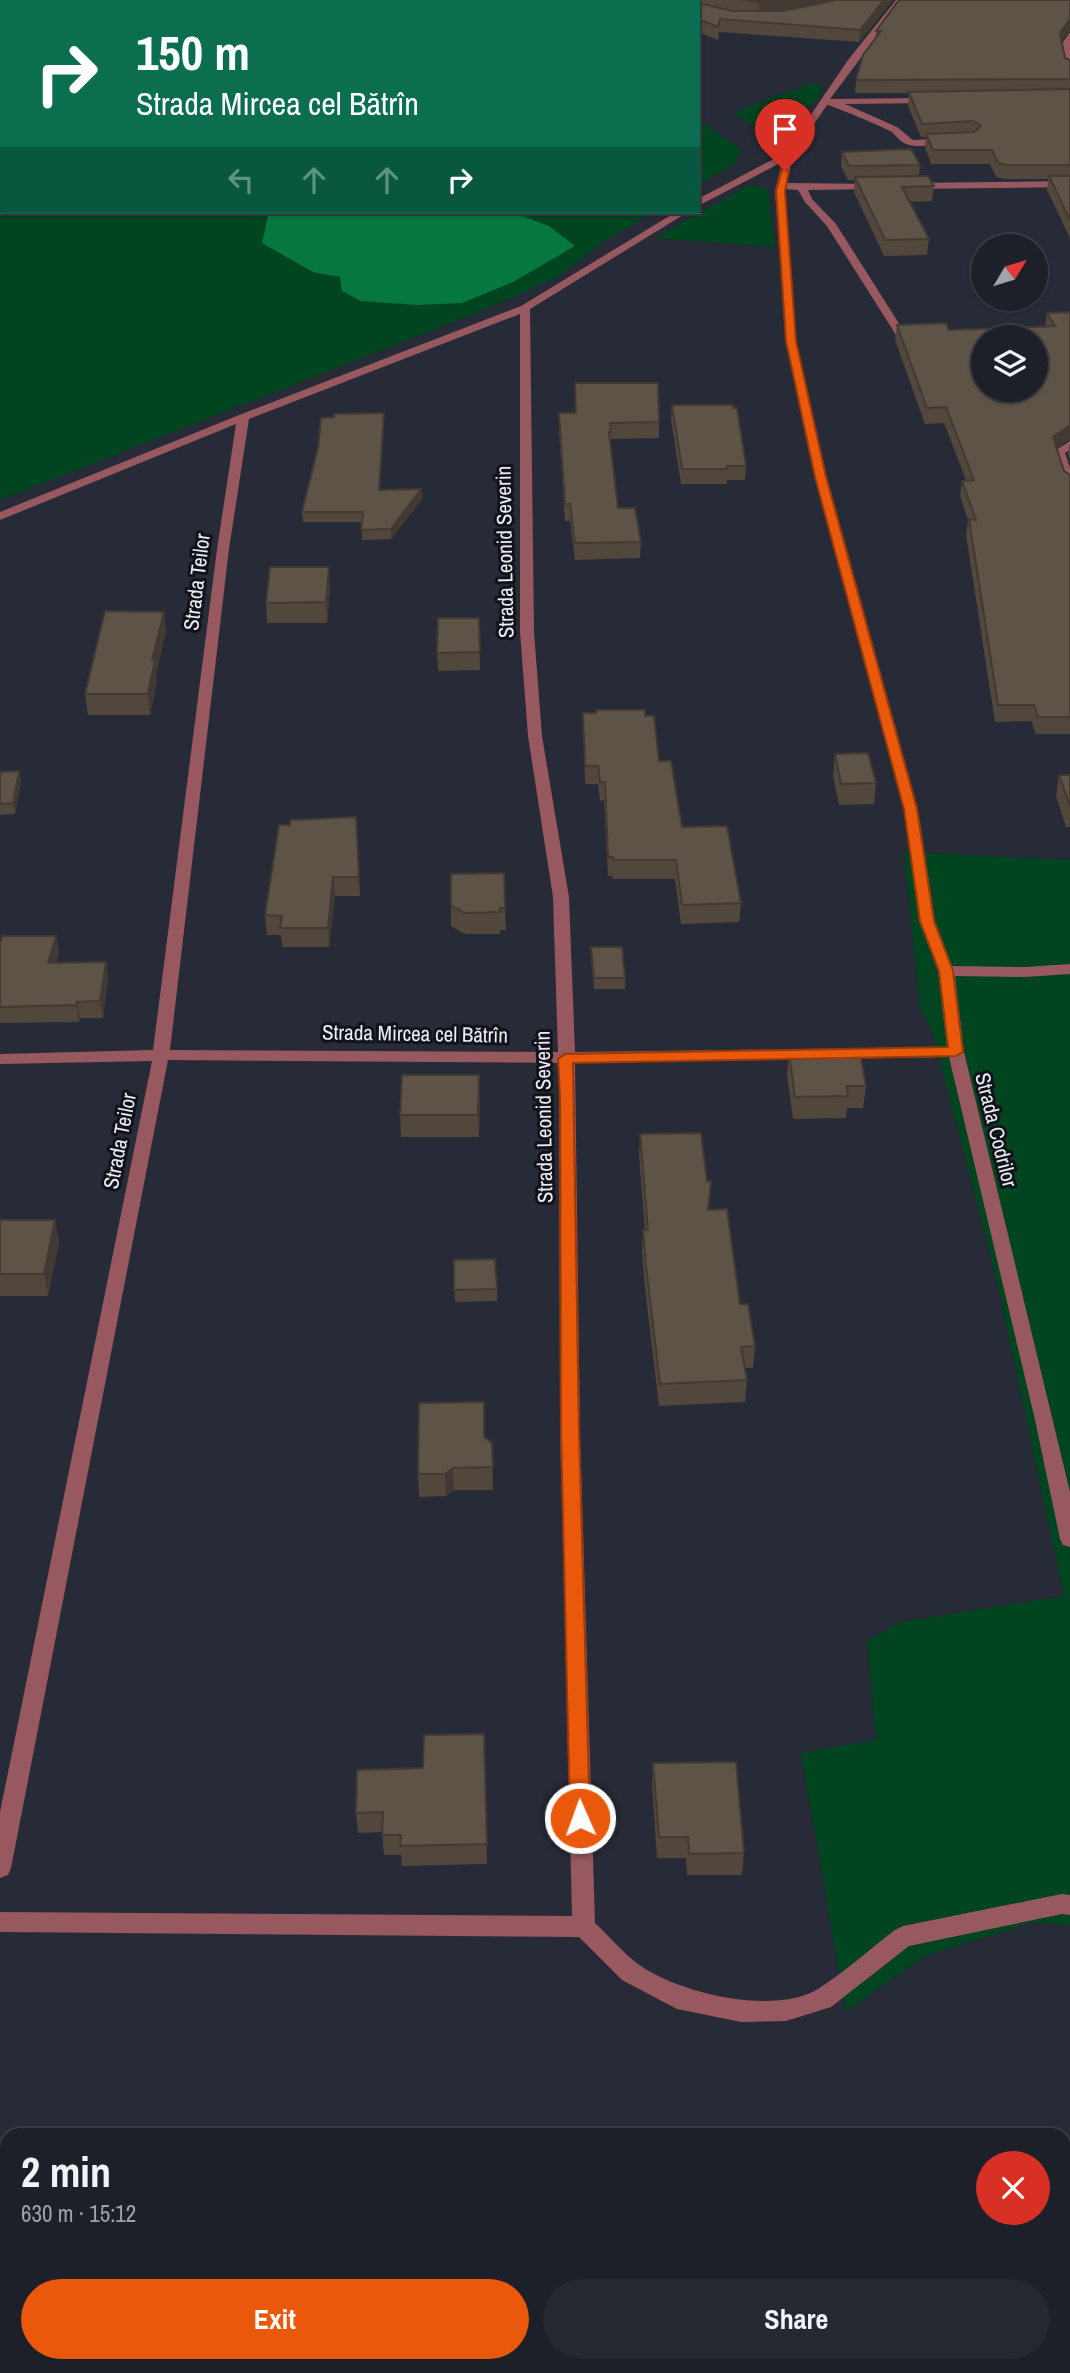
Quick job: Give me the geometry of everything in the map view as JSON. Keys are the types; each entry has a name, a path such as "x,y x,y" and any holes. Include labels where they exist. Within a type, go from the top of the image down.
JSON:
{"street":[{"path":"700,202 788,155 829,102 851,62 900,0"},
{"path":"1070,35 1065,45 1070,70"},
{"path":"829,102 943,100"},
{"path":"829,102 894,129 912,143 960,141"},
{"name":"Strada Codrilor","path":"788,155 781,186 791,341 821,477 911,809 927,921 946,971 956,1052 1045,1420 1070,1539"},
{"path":"781,186 802,188 1070,184"},
{"path":"802,188 808,200 831,224 900,333"},
{"path":"0,516 243,417 525,308 679,214"},
{"name":"Strada Leonid Severin","path":"525,308 527,632 535,736 561,898 568,1097 570,1432 584,1927"},
{"name":"Strada Teilor","path":"0,1868 161,1055 223,549 243,417"},
{"path":"1070,445 1059,452 1070,486"},
{"path":"946,971 1025,972 1070,969"},
{"name":"Strada Mircea cel Bătrîn","path":"0,1059 161,1055 565,1059 956,1052"},
{"path":"0,1922 584,1927 631,1972 685,2001 741,2011 775,2010 823,1999 903,1937 1062,1904 1070,1905"}],"green space":[{"path":"816,83 822,87 818,98 809,108 759,101"},
{"path":"756,103 808,110 789,130 773,139 733,113"},
{"path":"700,121 741,149 736,162 700,185"},
{"path":"749,185 768,189 775,247 655,238"},
{"path":"0,214 651,214 600,244 558,277 489,308 0,500"},
{"path":"269,214 516,214 549,226 575,246 513,282 462,303 417,305 361,301 342,291 340,277 313,272 262,243"},
{"path":"904,852 1070,860 1070,1926 1033,1922 924,1956 846,2012 801,1753 876,1740 867,1641 901,1622 1064,1596 996,1277 933,1034 920,1008"}],"building":[{"path":"742,0 774,0 759,2"},
{"path":"836,0 884,0 860,30 720,19 718,27 700,20 700,3 733,11 783,11"},
{"path":"899,0 1070,0 1070,19 1060,33 1065,58 1070,60 1070,79 856,80 863,55 881,31 876,31"},
{"path":"1070,89 1070,165 1006,165 998,163 992,150 933,150 926,134 974,132 981,126 973,121 922,124 909,92"},
{"path":"911,149 920,165 849,166 842,152"},
{"path":"928,176 934,186 902,187 929,239 885,240 855,177"},
{"path":"1049,176 1070,176 1070,220"},
{"path":"1070,312 1070,425 1053,437 1064,471 1070,475 1070,717 1038,717 1034,705 998,705 969,519 976,520 962,481 974,480 946,407 927,408 897,325 946,323 949,330 971,329 971,402 1048,402 1048,326 1055,326 1047,313"},
{"path":"575,383 658,383 659,422 610,423 609,432 618,508 635,508 641,542 575,543 570,504 565,504 559,413 576,413"},
{"path":"672,405 733,405 733,408 737,408 746,466 727,466 727,469 682,469"},
{"path":"384,413 379,490 421,489 391,529 361,530 363,512 302,512 318,448 321,418 334,417 334,414"},
{"path":"270,567 329,567 326,602 266,603"},
{"path":"105,611 164,612 152,660 155,660 148,694 85,694"},
{"path":"438,618 479,618 480,652 437,653"},
{"path":"596,710 645,710 645,716 654,716 659,761 671,761 682,827 727,826 741,903 682,905 676,860 613,860 613,857 608,857 605,782 600,782 598,766 585,766 583,713 596,713"},
{"path":"868,753 876,783 841,784 835,754"},
{"path":"19,771 13,803 0,804 0,772"},
{"path":"1059,775 1070,775 1070,806"},
{"path":"356,817 359,877 333,877 328,928 280,928 282,916 265,915 279,825 290,825 290,820"},
{"path":"504,873 505,908 500,908 500,912 465,913 451,905 451,874"},
{"path":"2,936 56,936 48,963 106,962 100,1001 77,1002 76,1005 0,1007"},
{"path":"591,947 622,947 625,978 594,978"},
{"path":"860,1052 866,1086 847,1086 848,1096 795,1097 789,1053"},
{"path":"402,1075 479,1075 478,1115 400,1115"},
{"path":"701,1133 707,1181 711,1181 708,1210 727,1209 740,1304 748,1304 755,1346 741,1347 747,1380 660,1384 643,1230 648,1230 640,1134"},
{"path":"0,1220 55,1220 44,1274 0,1274"},
{"path":"495,1259 497,1289 454,1290 454,1260"},
{"path":"484,1402 484,1437 492,1443 493,1467 453,1468 445,1474 418,1474 419,1403"},
{"path":"484,1734 487,1844 400,1846 401,1835 382,1835 383,1812 356,1813 357,1770 423,1768 424,1735"},
{"path":"736,1762 744,1853 689,1854 688,1837 659,1837 653,1763"}],"route":[{"path":"580,1818 570,1432 568,1097 565,1059 956,1052 946,971 927,921 911,809 821,477 791,341 787,249 780,191 785,171"}]}
